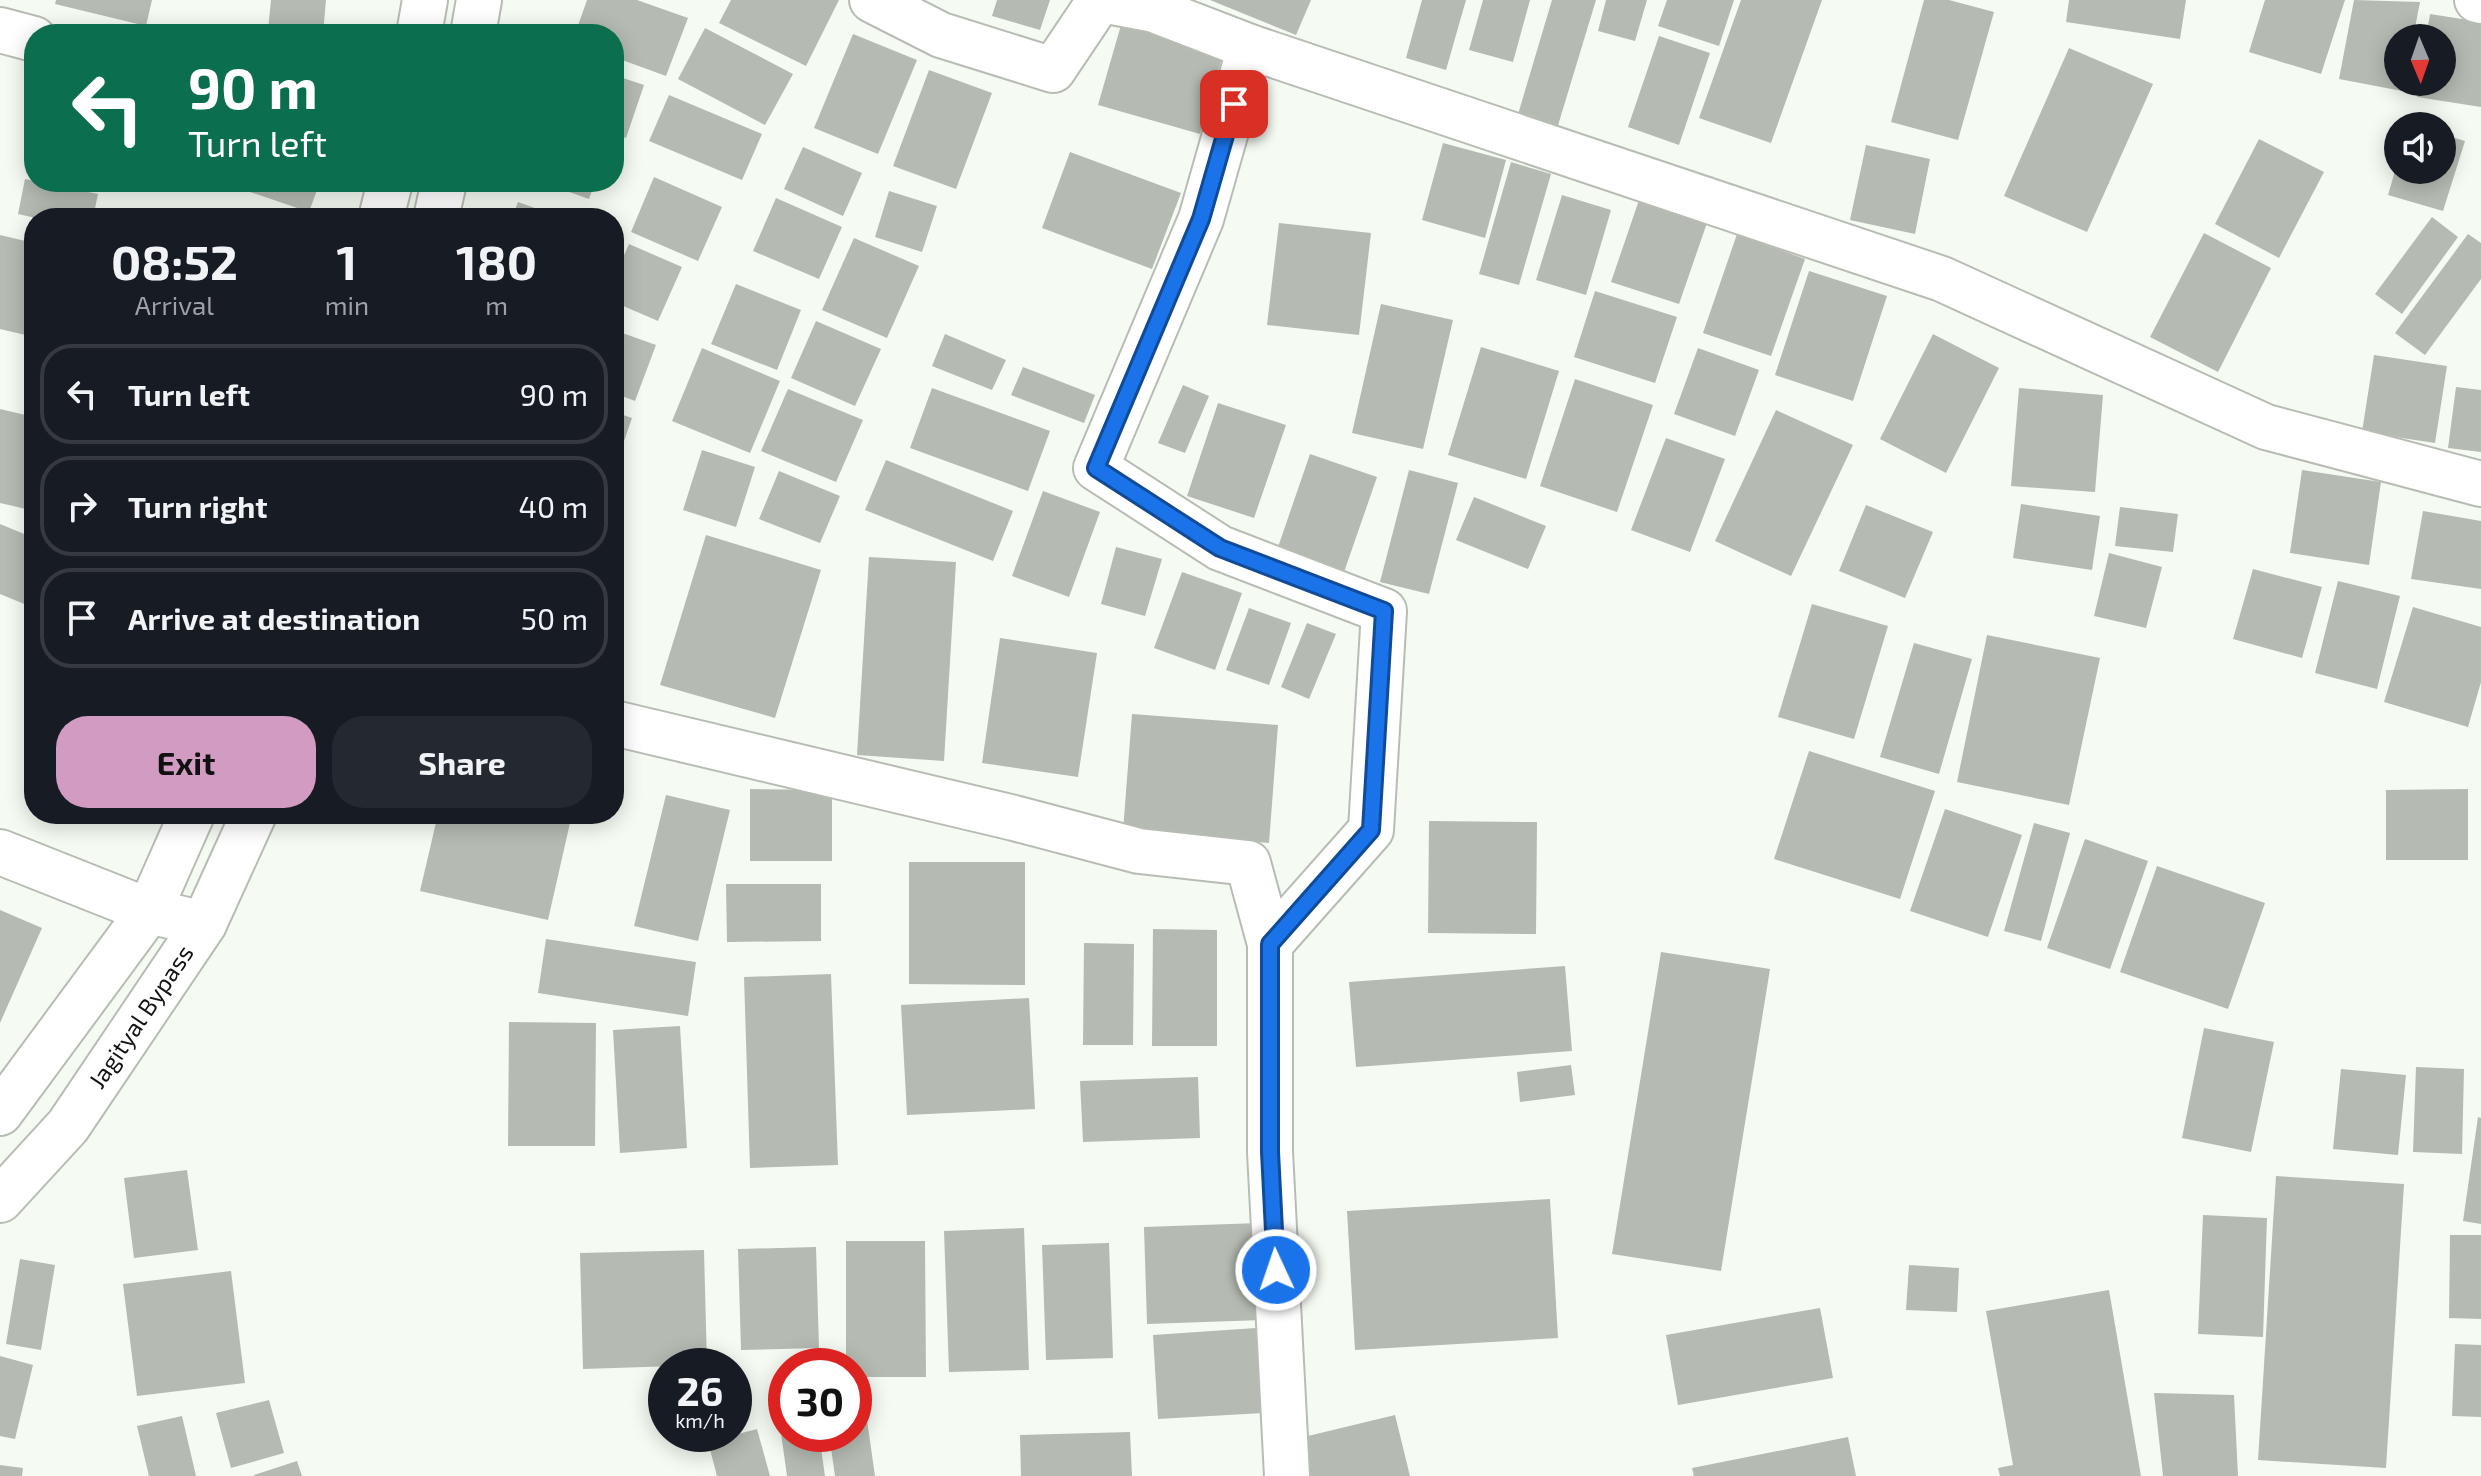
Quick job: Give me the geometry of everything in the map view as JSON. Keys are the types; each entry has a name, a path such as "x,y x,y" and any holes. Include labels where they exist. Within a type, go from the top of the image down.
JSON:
{"street":[{"path":"421,24 425,0"},
{"path":"475,24 479,0"},
{"path":"872,0 941,35 1053,70 1101,0 1154,10 1250,47 1942,279 2266,427 2481,484"},
{"path":"0,30 24,36"},
{"path":"1250,47 1201,219 1096,468 1220,548 1384,611 1371,830 1270,944"},
{"path":"624,725 1014,818 1139,851 1248,863 1270,944 1270,1152 1287,1476"},
{"path":"0,1113 149,911 188,824"},
{"name":"Jagityal Bypass","path":"0,1200 68,1126 204,924 249,824"},
{"path":"0,852 149,911 204,924"}],"building":[{"path":"56,0 152,0 146,24 55,4"},
{"path":"271,0 326,0 324,24 269,24"},
{"path":"587,0 637,0 688,18 666,76 624,61 624,24 579,24"},
{"path":"731,0 839,0 806,66 719,23"},
{"path":"997,0 1050,0 1040,30 992,16"},
{"path":"1210,0 1311,0 1296,35"},
{"path":"1422,0 1466,0 1446,70 1406,58"},
{"path":"1483,0 1530,0 1513,62 1469,50"},
{"path":"1552,0 1596,0 1556,132 1516,121"},
{"path":"1606,0 1647,0 1635,41 1598,31"},
{"path":"1667,0 1734,0 1719,46 1658,26"},
{"path":"1741,0 1822,0 1771,143 1699,118"},
{"path":"1924,0 1949,0 1994,12 1958,140 1891,122"},
{"path":"2069,0 2186,0 2180,39 2066,22"},
{"path":"2265,0 2345,0 2321,74 2249,52"},
{"path":"2354,0 2420,2 2416,24 2384,24 2384,88 2339,79"},
{"path":"2430,14 2481,22 2481,107 2417,97 2456,96 2456,24 2428,24"},
{"path":"1121,25 1223,54 1200,134 1098,105"},
{"path":"705,28 793,74 765,125 678,79"},
{"path":"853,34 917,60 878,154 814,128"},
{"path":"1659,36 1710,53 1679,145 1628,127"},
{"path":"2069,48 2153,84 2087,232 2004,196"},
{"path":"929,70 992,93 956,189 893,166"},
{"path":"624,78 644,85 624,137"},
{"path":"669,95 762,134 742,180 649,141"},
{"path":"2456,138 2465,141 2456,170"},
{"path":"2259,139 2324,172 2279,258 2215,224"},
{"path":"1443,143 1506,160 1485,238 1422,220"},
{"path":"1866,145 1930,159 1915,234 1850,220"},
{"path":"803,147 862,173 843,216 784,189"},
{"path":"1070,152 1181,193 1152,269 1042,228"},
{"path":"1511,162 1551,174 1519,285 1479,274"},
{"path":"654,177 722,207 698,261 631,232"},
{"path":"24,184 24,192 98,194 95,208 24,208 24,215 18,214"},
{"path":"2391,184 2451,184 2443,211 2388,195"},
{"path":"889,191 937,206 922,252 875,237"},
{"path":"250,192 316,192 310,208 297,208"},
{"path":"569,192 591,192 589,199"},
{"path":"1562,195 1611,210 1586,295 1536,280"},
{"path":"776,198 842,227 819,279 753,251"},
{"path":"1639,200 1707,223 1679,304 1611,282"},
{"path":"518,202 535,208 516,208"},
{"path":"2432,217 2458,237 2402,314 2375,294"},
{"path":"1279,223 1371,233 1359,335 1267,325"},
{"path":"2204,233 2271,268 2218,372 2150,337"},
{"path":"1737,234 1805,259 1771,356 1703,333"},
{"path":"2468,234 2481,243 2481,279 2425,355 2395,333"},
{"path":"0,235 24,241 24,335 0,329"},
{"path":"854,238 919,266 887,338 822,310"},
{"path":"629,244 682,267 658,321 624,306 624,255"},
{"path":"1809,271 1887,296 1853,401 1775,375"},
{"path":"736,284 801,310 777,370 711,344"},
{"path":"1595,291 1677,317 1655,383 1574,357"},
{"path":"1381,304 1453,320 1423,449 1352,433"},
{"path":"816,321 881,349 855,406 791,378"},
{"path":"624,334 656,345 635,401 624,397"},
{"path":"945,334 1006,360 992,390 932,366"},
{"path":"1933,334 1999,368 1946,473 1880,439"},
{"path":"1481,347 1559,371 1526,479 1448,455"},
{"path":"702,348 780,381 750,453 672,421"},
{"path":"1698,348 1759,370 1735,436 1674,414"},
{"path":"2374,355 2447,366 2435,443 2362,432"},
{"path":"1023,367 1095,395 1084,423 1011,395"},
{"path":"1575,379 1653,405 1617,512 1540,486"},
{"path":"1183,385 1209,396 1185,453 1158,443"},
{"path":"2456,387 2481,390 2481,452 2448,448"},
{"path":"932,388 1050,431 1028,491 910,448"},
{"path":"2019,388 2103,395 2095,492 2011,486"},
{"path":"788,389 863,420 836,482 761,451"},
{"path":"1218,403 1286,425 1254,518 1187,496"},
{"path":"0,409 24,415 24,509 0,503"},
{"path":"1776,410 1853,445 1791,576 1715,541"},
{"path":"624,415 632,418 624,441"},
{"path":"1666,438 1725,459 1690,552 1631,530"},
{"path":"702,450 755,467 736,527 683,510"},
{"path":"1310,454 1377,477 1343,575 1276,553"},
{"path":"886,460 1013,511 993,561 865,510"},
{"path":"1409,470 1458,483 1429,594 1380,582"},
{"path":"2302,470 2381,482 2369,565 2290,553"},
{"path":"779,471 840,496 820,543 759,519"},
{"path":"1043,491 1100,512 1069,597 1012,576"},
{"path":"1474,497 1546,526 1528,569 1456,540"},
{"path":"2021,504 2100,516 2092,570 2013,558"},
{"path":"1866,505 1933,532 1905,598 1839,571"},
{"path":"2120,507 2178,514 2173,552 2115,546"},
{"path":"2423,511 2481,521 2481,589 2411,579"},
{"path":"0,524 24,534 24,604 0,594"},
{"path":"706,535 821,570 775,718 660,685"},
{"path":"1116,547 1162,559 1145,616 1101,604"},
{"path":"2109,553 2162,567 2146,628 2094,616"},
{"path":"869,557 956,562 944,761 857,755"},
{"path":"2253,569 2322,587 2302,658 2233,639"},
{"path":"1182,572 1242,593 1215,670 1154,648"},
{"path":"2338,581 2400,596 2377,689 2315,673"},
{"path":"1812,604 1888,626 1854,739 1778,717"},
{"path":"2413,607 2481,627 2481,682 2468,727 2384,702"},
{"path":"1249,608 1291,623 1269,685 1226,670"},
{"path":"1307,623 1336,634 1309,699 1281,687"},
{"path":"1987,635 2100,658 2069,805 1957,782"},
{"path":"1000,638 1097,653 1078,777 982,763"},
{"path":"1914,643 1972,659 1939,774 1880,757"},
{"path":"1132,714 1278,725 1269,843 1123,831"},
{"path":"1809,751 1935,791 1900,899 1774,859"},
{"path":"750,789 832,790 832,861 750,861"},
{"path":"2468,789 2468,860 2386,860 2386,790"},
{"path":"666,795 730,810 698,941 634,926"},
{"path":"1945,809 2022,835 1988,937 1910,911"},
{"path":"1429,821 1537,822 1536,934 1428,933"},
{"path":"2034,823 2070,833 2041,941 2004,931"},
{"path":"436,824 570,824 548,920 420,891"},
{"path":"2085,839 2148,861 2110,969 2047,948"},
{"path":"909,862 1025,862 1025,985 909,984"},
{"path":"2157,866 2265,903 2228,1009 2120,972"},
{"path":"726,884 821,884 821,941 727,942"},
{"path":"0,910 42,928 0,1023"},
{"path":"1153,929 1217,930 1217,1046 1152,1046"},
{"path":"546,939 696,962 688,1016 538,993"},
{"path":"1084,943 1134,944 1133,1045 1083,1045"},
{"path":"1661,952 1770,969 1721,1271 1612,1254"},
{"path":"1565,966 1572,1051 1356,1067 1349,982"},
{"path":"831,974 838,1165 750,1168 744,977"},
{"path":"1029,998 1035,1109 907,1115 901,1005"},
{"path":"509,1022 596,1023 595,1146 508,1146"},
{"path":"680,1026 687,1148 620,1153 613,1030"},
{"path":"2204,1028 2274,1042 2251,1152 2182,1138"},
{"path":"1571,1065 1575,1095 1520,1102 1517,1072"},
{"path":"2416,1067 2464,1069 2462,1154 2413,1152"},
{"path":"2341,1069 2406,1075 2398,1155 2333,1149"},
{"path":"1198,1077 1200,1138 1083,1142 1080,1081"},
{"path":"2478,1117 2481,1118 2481,1224 2463,1221"},
{"path":"187,1170 198,1250 134,1258 124,1178"},
{"path":"2276,1176 2404,1184 2386,1468 2258,1460"},
{"path":"1550,1199 1558,1338 1355,1350 1347,1211"},
{"path":"2203,1215 2267,1218 2263,1337 2198,1334"},
{"path":"1259,1223 1263,1320 1147,1324 1144,1227"},
{"path":"1024,1228 1029,1370 949,1372 944,1231"},
{"path":"2450,1235 2481,1235 2481,1319 2449,1318"},
{"path":"846,1241 925,1241 926,1377 872,1377 872,1348 846,1348"},
{"path":"1109,1243 1113,1358 1046,1360 1042,1245"},
{"path":"816,1247 819,1348 741,1348 738,1249"},
{"path":"704,1250 707,1348 648,1348 648,1367 583,1369 580,1253"},
{"path":"20,1259 55,1265 41,1350 6,1344"},
{"path":"1909,1265 1959,1268 1957,1312 1906,1310"},
{"path":"231,1271 245,1383 137,1396 123,1284"},
{"path":"2109,1290 2141,1476 2000,1476 1998,1468 2013,1465 1986,1311"},
{"path":"1820,1308 1833,1378 1678,1405 1666,1335"},
{"path":"1256,1328 1263,1413 1158,1419 1153,1335"},
{"path":"2455,1344 2481,1345 2481,1417 2452,1416"},
{"path":"0,1356 33,1365 15,1439 0,1436"},
{"path":"2154,1393 2234,1395 2238,1476 2163,1476"},
{"path":"269,1400 284,1453 231,1468 216,1413"},
{"path":"1395,1415 1410,1476 1310,1476 1308,1436"},
{"path":"182,1416 196,1476 149,1476 137,1426"},
{"path":"757,1429 770,1476 717,1476 711,1452 752,1452 752,1430"},
{"path":"1130,1432 1132,1476 1021,1476 1020,1435"},
{"path":"1848,1437 1856,1476 1694,1476 1692,1468"},
{"path":"784,1452 822,1452 825,1476 787,1476"},
{"path":"832,1452 872,1452 875,1476 835,1476"},
{"path":"297,1461 302,1476 254,1476 254,1475"},
{"path":"0,1465 23,1468 22,1476 0,1476"}],"route":[{"path":"1234,104 1201,219 1096,468 1220,548 1384,611 1371,830 1270,944 1270,1152 1276,1270"}]}
